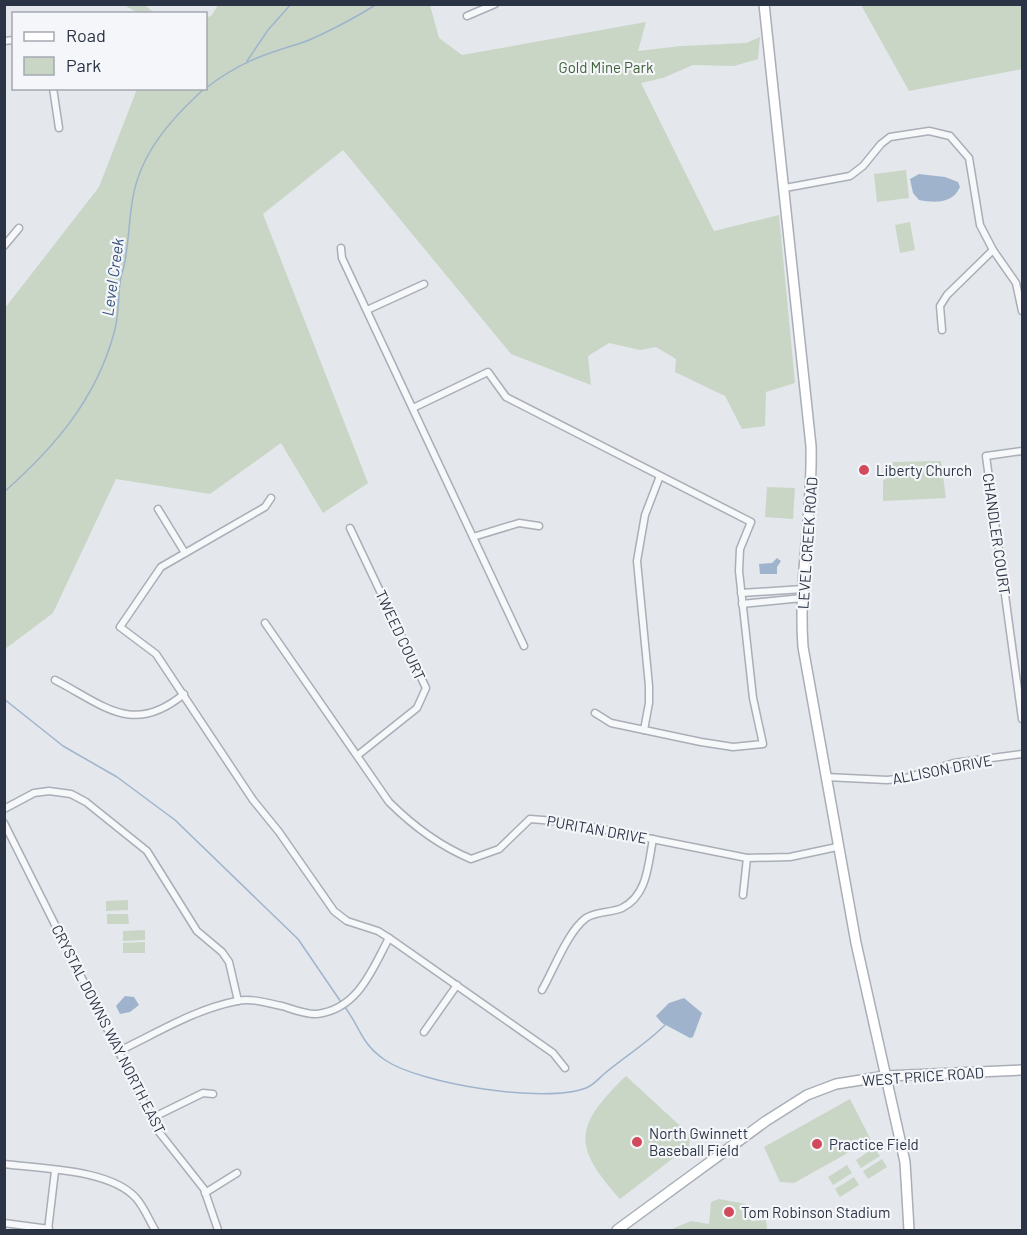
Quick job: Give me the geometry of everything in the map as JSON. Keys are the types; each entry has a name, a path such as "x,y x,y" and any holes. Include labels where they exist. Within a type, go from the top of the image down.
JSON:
{"street":[{"path":"467,16 495,4"},
{"name":"LEVEL CREEK ROAD","path":"764,4 811,446 811,515 802,593 803,646 833,807 837,847 905,1162 909,1230"},
{"path":"53,90 59,129"},
{"path":"785,188 850,176 863,166 881,144 890,137 916,132 940,133 958,143 969,158 980,225 993,250 1016,283 1023,311"},
{"path":"4,246 19,228"},
{"path":"341,248 342,258 524,646"},
{"path":"942,330 940,306 947,295 993,250"},
{"path":"367,310 424,284"},
{"path":"413,408 488,372 506,398 751,522 740,549 741,593 753,698 763,744 733,747 611,723 595,713"},
{"name":"CHANDLER COURT","path":"1023,451 986,456 1023,719"},
{"path":"644,730 649,703 649,686 637,561 645,515 660,476"},
{"path":"271,498 265,507 156,572 120,627 149,646 184,694 253,800 279,832 313,884 334,910 347,921 389,938 554,1053 565,1068"},
{"path":"158,509 185,553"},
{"path":"473,537 519,523 538,526"},
{"name":"TWEED COURT","path":"350,528 426,688 417,708 358,754"},
{"path":"741,593 802,593"},
{"path":"742,604 802,593"},
{"name":"PURITAN DRIVE","path":"265,623 358,754 389,802 406,819 452,850 471,859 499,849 531,819 567,822 747,858 790,857 837,847"},
{"path":"55,680 111,709 130,715 153,714 166,709 184,694"},
{"name":"ALLISON DRIVE","path":"826,777 887,780 906,778 954,763 1023,754"},
{"path":"4,809 34,793 49,791 71,794 86,802 140,845 158,864 197,931 222,952 229,962 238,1000"},
{"name":"CRYSTAL DOWNS WAY NORTH EAST","path":"4,823 159,1132 205,1193 218,1230"},
{"path":"542,990 568,942 584,920 594,914 622,908 640,893 653,838"},
{"path":"743,895 747,858"},
{"path":"119,1051 203,1010 238,1000 254,1000 316,1014 347,1005 358,994 389,938"},
{"path":"424,1032 457,985"},
{"name":"WEST PRICE ROAD","path":"617,1230 766,1121 807,1095 836,1084 886,1076 1023,1070"},
{"path":"152,1118 203,1093 213,1094"},
{"path":"4,1164 102,1178 120,1186 136,1199 155,1230"},
{"path":"4,1223 49,1230 55,1171"},
{"path":"205,1193 237,1173"}],"green space":[{"path":"124,5 145,5 153,12 136,12"},
{"name":"Gold Mine Park","path":"218,5 430,5 439,38 462,55 646,22 638,51 681,46 746,43 760,37 758,59 734,66 693,65 663,78 641,83 714,231 779,215 795,383 766,392 765,426 742,429 725,396 675,372 676,359 656,347 640,350 609,343 588,356 591,385 511,354 343,150 263,214 368,483 323,513 281,443 210,494 116,479 53,613 5,649 5,308 99,187 137,90 207,90 207,18 212,15"},
{"path":"861,5 1022,5 1022,69 909,91"},
{"path":"906,170 909,198 877,202 874,174"},
{"path":"910,222 915,250 900,253 895,225"},
{"path":"941,461 946,498 883,501 883,481 887,478 893,462"},
{"path":"767,487 795,488 793,519 765,517"},
{"path":"128,900 128,910 106,911 106,901"},
{"path":"107,914 128,914 129,924 107,924"},
{"path":"145,930 145,940 123,941 123,931"},
{"path":"145,942 145,953 123,953 123,943"},
{"name":"North Gwinnett Baseball Field","path":"626,1076 690,1135 689,1146 620,1199 593,1164 587,1150 586,1136 596,1109"},
{"name":"Practice Field","path":"850,1099 871,1140 794,1183 780,1182 764,1147"},
{"path":"874,1148 880,1156 861,1168 856,1160"},
{"path":"882,1159 887,1167 868,1179 863,1171"},
{"path":"847,1165 852,1173 833,1185 828,1177"},
{"path":"854,1177 859,1185 840,1197 835,1189"},
{"name":"Tom Robinson Stadium","path":"719,1199 746,1204 752,1221 766,1220 767,1229 777,1230 670,1230 691,1221 709,1224 711,1202"}],"water":[{"path":"919,174 945,177 958,182 960,187 952,197 942,201 919,200 913,193 910,179"},
{"path":"777,558 781,561 777,567 777,574 760,574 759,564 772,563"},
{"path":"125,996 134,997 139,1005 130,1012 120,1014 116,1006"},
{"path":"684,998 702,1013 693,1037 690,1038 662,1023 656,1016 669,1003"}],"waterway":[{"path":"247,61 268,30 291,4"},
{"name":"Level Creek","path":"207,87 250,61 316,37 377,4"},
{"name":"Level Creek","path":"4,492 56,439 85,400 96,379 116,327 120,283 137,181 143,165 160,137 181,111 203,90"},
{"path":"4,699 63,746 117,777 175,820 298,939 341,1002"},
{"path":"344,1006 370,1047 385,1060 402,1069 453,1084 543,1094 589,1087 665,1025"}],"place":[{"name":"Liberty Church","path":"864,470"},
{"name":"North Gwinnett Baseball Field","path":"637,1142"},
{"name":"Practice Field","path":"817,1144"},
{"name":"Tom Robinson Stadium","path":"729,1212"}]}
